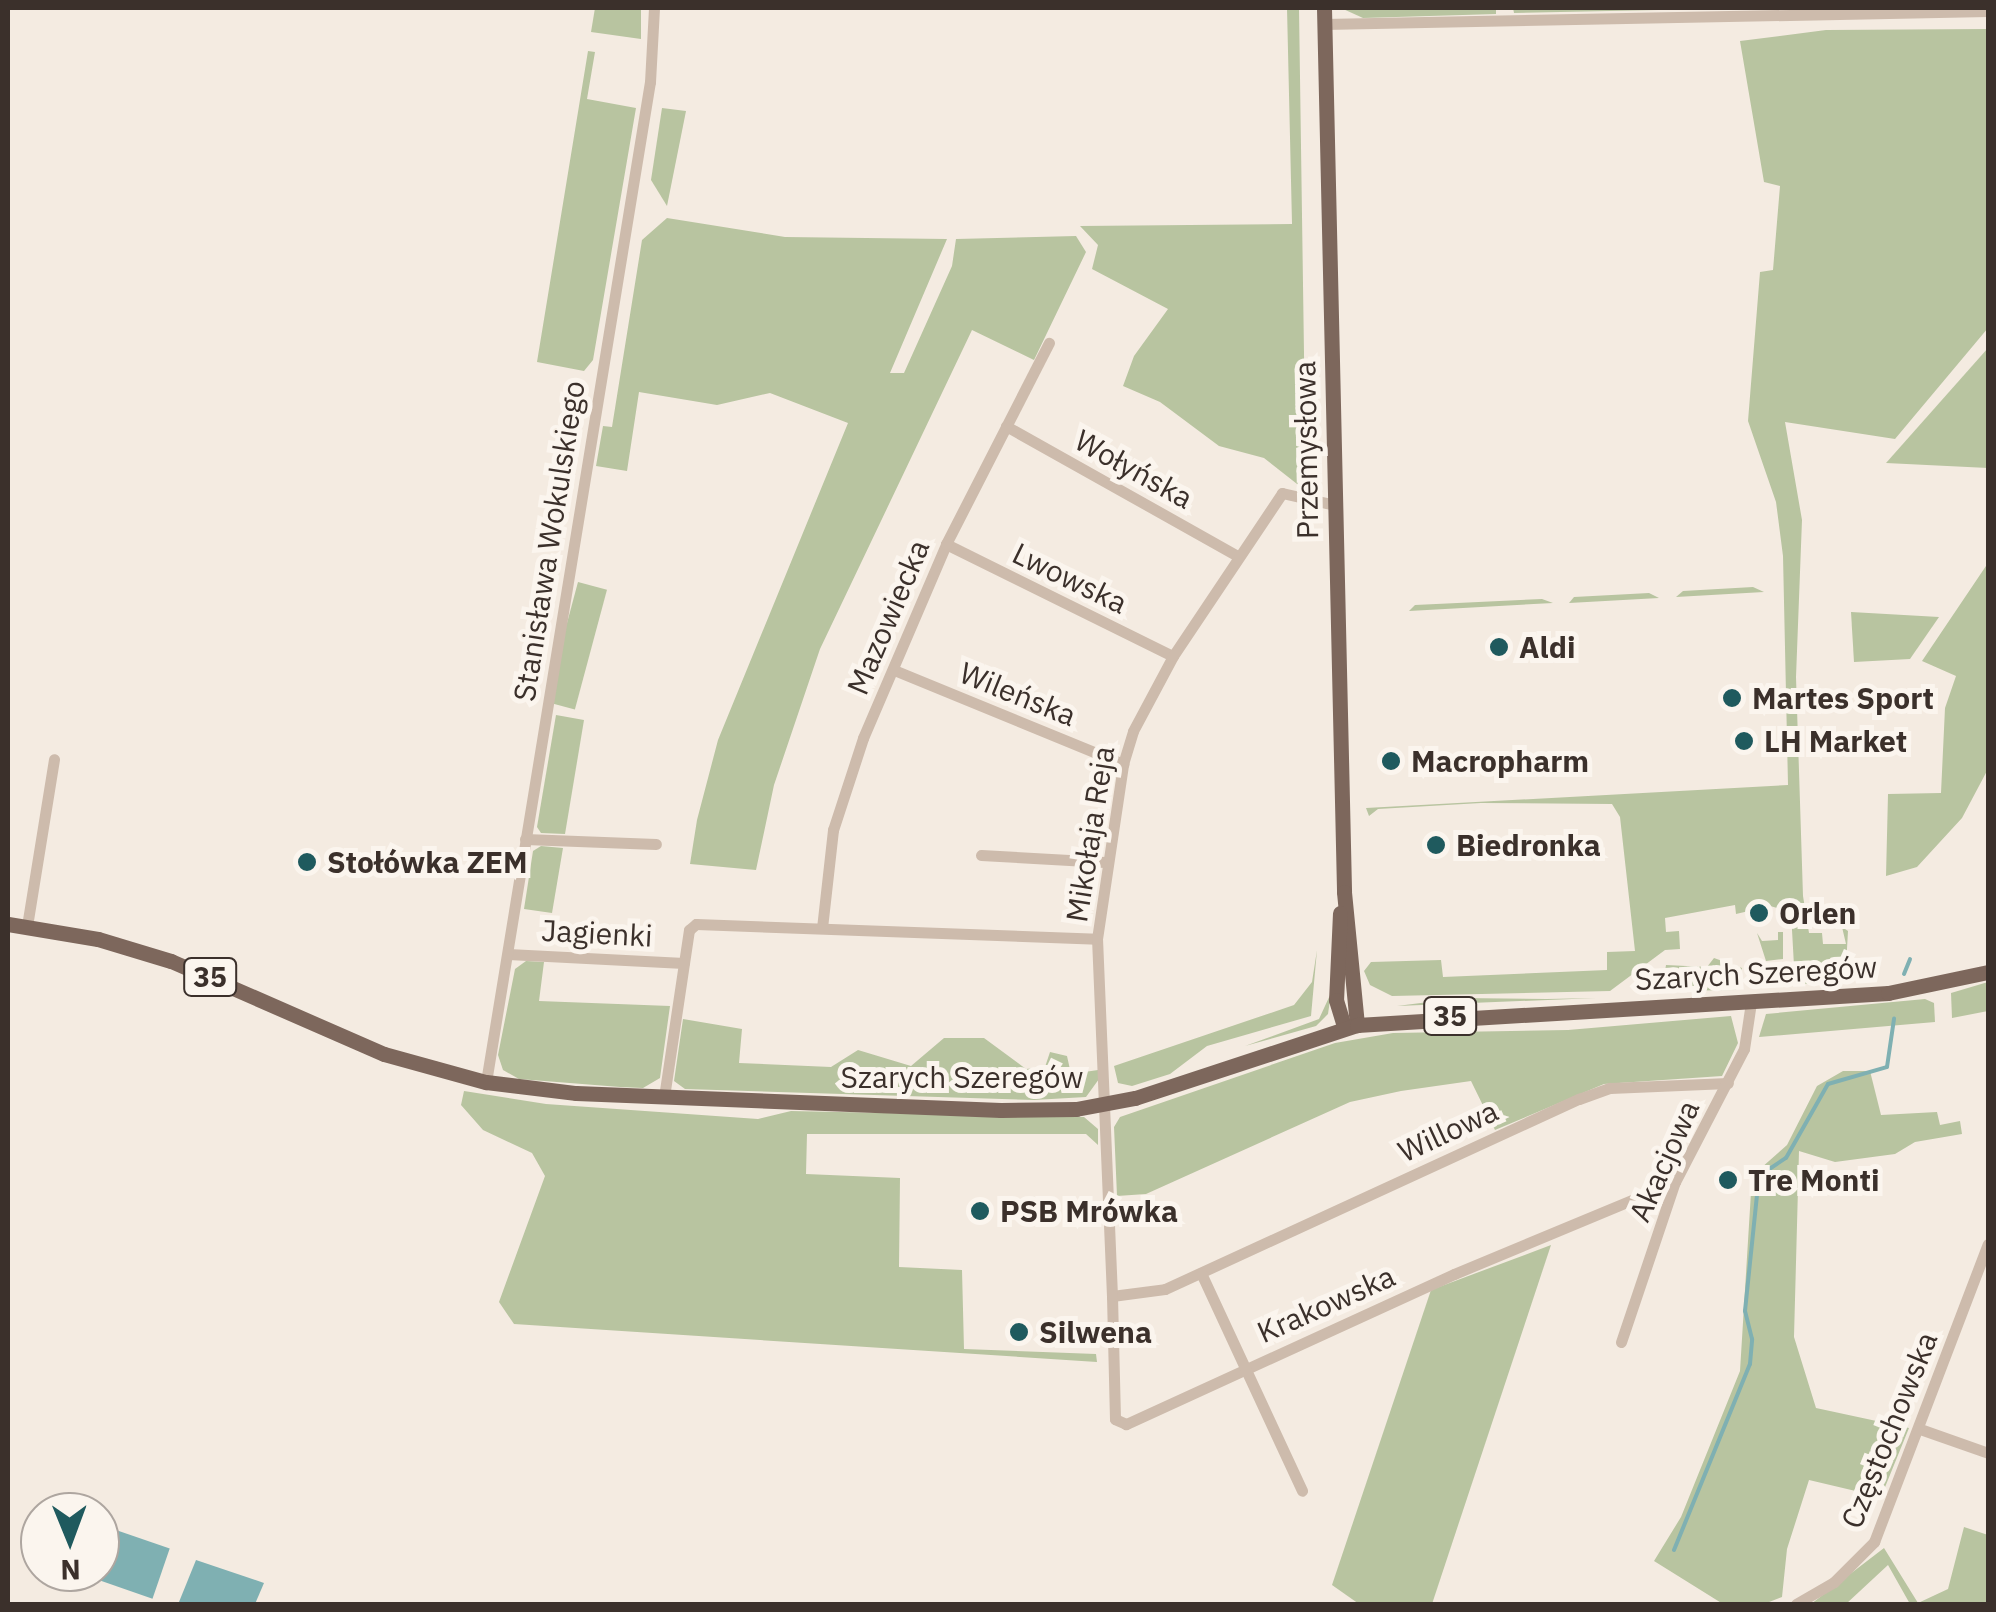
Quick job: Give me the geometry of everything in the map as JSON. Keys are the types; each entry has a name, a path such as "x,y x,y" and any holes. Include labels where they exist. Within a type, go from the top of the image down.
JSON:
{"main road":[{"name":"Przemysłowa","path":"1324,16 1350,1026"},
{"name":"Szarych Szeregów","path":"8,924 171,962 384,1054 486,1082 664,1097 1001,1110 1105,1104 1350,1026 1888,994 1988,972"}],"street":[{"name":"Stanisława Wokulskiego","path":"486,1082 650,82 654,8"},
{"path":"1324,16 1988,11"},
{"name":"Mazowiecka","path":"822,928 833,830 894,670 946,544 1049,343"},
{"name":"Wołyńska","path":"1006,426 1238,556"},
{"name":"Mikołaja Reja","path":"1105,1104 1098,939 1105,862 1133,730 1173,656 1282,492 1335,505"},
{"name":"Lwowska","path":"946,544 1173,656"},
{"name":"Wileńska","path":"894,670 1123,764"},
{"path":"26,926 54,759"},
{"path":"525,839 656,844"},
{"path":"982,855 1105,862"},
{"path":"664,1097 684,963 696,924 1098,939"},
{"name":"Jagienki","path":"508,954 684,963"},
{"name":"Akacjowa","path":"1621,1342 1676,1182 1744,1049 1751,1002"},
{"name":"Willowa","path":"1112,1296 1165,1289 1579,1098 1610,1088 1728,1083"},
{"name":"Krakowska","path":"1105,1104 1119,1424 1676,1182"},
{"name":"Częstochowska","path":"1796,1604 1834,1582 1874,1542 1988,1244"},
{"path":"1200,1274 1302,1491"},
{"path":"1920,1429 1988,1454"}],"green space":[{"path":"595,8 641,8 641,39 591,32"},
{"path":"1287,8 1299,8 1306,491 1264,458 1219,446 1160,402 1123,386 1134,356 1168,309 1092,269 1098,245 1080,226 1292,224"},
{"path":"1341,8 1496,8 1496,14 1363,18"},
{"path":"1513,8 1756,8 1514,13"},
{"path":"1988,29 1988,328 1895,439 1785,422 1802,520 1796,677 1803,896 1809,933 1822,933 1823,944 1846,944 1842,927 1848,931 1845,984 1795,984 1791,912 1770,906 1736,914 1735,905 1665,918 1666,932 1679,931 1680,949 1665,950 1610,991 1392,996 1370,985 1364,971 1371,962 1441,960 1443,977 1607,970 1607,952 1635,951 1620,817 1612,804 1481,803 1378,809 1369,816 1366,808 1788,785 1783,556 1776,502 1748,421 1760,272 1773,270 1780,186 1764,182 1740,41 1826,30"},
{"path":"588,51 595,52 587,99 636,108 593,360 584,371 537,362"},
{"path":"662,108 686,111 667,206 651,180"},
{"path":"667,218 785,237 947,239 890,373 904,373 952,266 956,239 1076,236 1086,252 1034,360 972,330 820,649 774,785 756,870 690,864 697,820 718,740 848,423 770,393 717,405 639,392 627,471 596,466 603,426 612,427 642,240"},
{"path":"1988,348 1988,468 1886,463"},
{"path":"1988,563 1988,769 1962,818 1917,867 1886,876 1888,794 1941,793 1945,708 1956,676 1922,661"},
{"path":"578,582 607,590 575,710 546,702"},
{"path":"1753,587 1764,592 1676,597 1683,591"},
{"path":"1649,593 1659,598 1569,603 1574,597"},
{"path":"1542,599 1553,603 1409,611 1415,605"},
{"path":"1851,612 1939,617 1910,659 1854,662"},
{"path":"556,715 584,720 565,834 541,833 537,827"},
{"path":"541,846 563,848 552,913 524,909 533,851"},
{"path":"1778,932 1783,932 1783,959 1766,961 1757,933 1762,941 1778,940"},
{"path":"1317,950 1311,1016 1207,1046 1170,1074 1132,1086 1118,1083 1114,1066 1294,1005 1312,982"},
{"path":"1714,958 1742,968 1736,990 1662,991 1666,965 1707,967"},
{"path":"526,961 544,962 539,1001 670,1006 660,1078 643,1088 620,1087 519,1079 503,1070 498,1055 515,969"},
{"path":"1988,982 1988,1011 1952,1018 1951,993"},
{"path":"1331,993 1328,1014 1316,1026 1245,1046 1319,1019"},
{"path":"1460,998 1547,999 1596,998 1397,1006"},
{"path":"1925,999 1934,1003 1935,1022 1759,1037 1766,1014"},
{"path":"1731,1016 1738,1043 1722,1076 1604,1084 1495,1130 1471,1081 1401,1091 1350,1102 1146,1194 1117,1196 1114,1127 1120,1117 1335,1043 1393,1033 1568,1030"},
{"path":"683,1019 742,1029 739,1063 831,1067 858,1050 911,1066 944,1038 984,1038 1026,1069 1045,1067 1050,1052 1067,1056 1071,1074 1098,1070 1099,1079 1086,1097 1034,1100 685,1089 674,1081"},
{"path":"1843,1071 1870,1071 1881,1115 1937,1112 1940,1125 1960,1121 1962,1134 1915,1142 1895,1154 1835,1162 1799,1151 1794,1337 1816,1408 1909,1428 1881,1497 1809,1480 1787,1549 1782,1597 1764,1604 1723,1604 1654,1561 1681,1517 1740,1371 1752,1176 1787,1145 1817,1086"},
{"path":"464,1091 546,1104 758,1119 791,1111 1084,1117 1098,1129 1098,1145 1086,1134 807,1134 806,1174 900,1178 899,1267 962,1270 964,1349 1096,1354 1097,1362 514,1324 499,1302 545,1176 532,1153 483,1130 461,1105"},
{"path":"1551,1245 1432,1604 1359,1604 1332,1585 1431,1290"},
{"path":"1964,1527 1988,1535 1988,1604 1910,1604 1888,1565 1846,1604 1811,1604 1884,1548 1918,1603 1948,1589"}],"water":[{"path":"120,1531 170,1549 152,1599 120,1587"},
{"path":"196,1560 264,1583 255,1604 179,1602"}],"waterway":[{"path":"1904,974 1910,959"},
{"path":"1674,1550 1750,1364 1752,1339 1745,1311 1759,1176 1786,1158 1828,1084 1887,1067 1894,1019"}],"place":[{"name":"Aldi","path":"1499,647"},
{"name":"Martes Sport","path":"1732,698"},
{"name":"LH Market","path":"1744,741"},
{"name":"Macropharm","path":"1391,761"},
{"name":"Biedronka","path":"1436,845"},
{"name":"Stołówka ZEM","path":"307,862"},
{"name":"Orlen","path":"1759,913"},
{"name":"Tre Monti","path":"1728,1180"},
{"name":"PSB Mrówka","path":"980,1211"},
{"name":"Silwena","path":"1019,1332"}]}
